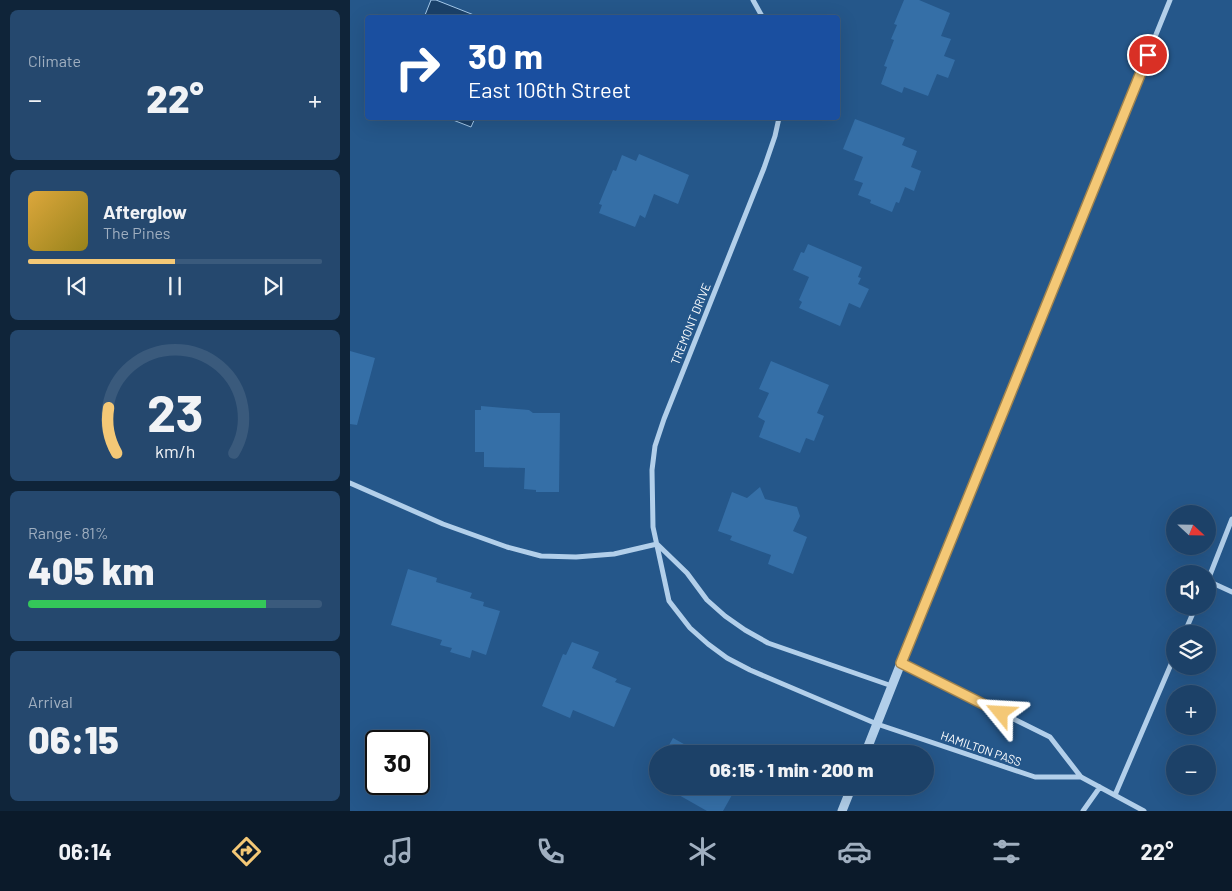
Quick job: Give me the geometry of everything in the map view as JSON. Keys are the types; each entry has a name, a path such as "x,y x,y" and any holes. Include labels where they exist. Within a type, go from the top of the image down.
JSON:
{"street":[{"path":"753,0 761,15"},
{"path":"869,745 1170,0"},
{"name":"TREMONT DRIVE","path":"779,120 776,136 764,168 655,446 652,480 653,527 669,601 690,628 708,644 727,658 750,670 877,724"},
{"path":"350,483 443,524 507,547 541,556 576,557 614,554 657,544 687,573 707,600 745,630 768,643 892,686"},
{"path":"1214,565 1232,519"},
{"path":"1216,584 1232,592"},
{"name":"HAMILTON PASS","path":"901,663 1050,737 1081,777 1144,811"},
{"path":"1115,795 1167,675"},
{"name":"HAMILTON PASS","path":"877,724 1035,777 1081,777"},
{"path":"1083,811 1100,787"},
{"path":"842,811 848,795"}],"water":[{"path":"431,0 436,0 474,15 425,15"},
{"path":"453,120 474,120 471,127"}],"building":[{"path":"904,0 919,0 950,13 941,36 951,39 944,56 955,60 948,78 937,74 928,96 904,87 902,93 881,84 887,67 884,66 894,40 891,39 897,25 894,24"},
{"path":"855,119 905,138 902,145 917,151 911,167 921,171 914,191 905,187 899,203 896,202 892,212 870,203 871,200 858,195 863,183 854,180 863,157 843,149"},
{"path":"639,154 689,175 678,204 654,194 645,218 640,215 635,227 599,213 602,205 599,204 613,170 616,171 622,155 636,161"},
{"path":"808,244 862,267 858,277 861,278 858,284 869,289 860,308 849,303 840,326 799,308 802,302 799,300 809,277 793,270 801,252 804,253"},
{"path":"350,351 375,358 357,425 350,424"},
{"path":"771,361 829,385 817,413 824,416 814,441 806,438 800,453 759,437 765,421 758,417 769,393 759,389"},
{"path":"481,406 529,410 533,413 560,413 559,492 536,492 536,490 524,489 525,468 484,467 484,452 475,452 475,410 481,410"},
{"path":"760,487 765,499 797,507 800,516 793,531 807,537 793,574 768,564 771,555 730,540 732,536 718,531 732,492 747,498"},
{"path":"408,569 437,578 436,582 472,593 470,598 484,602 483,606 500,611 486,655 472,650 470,658 450,652 452,648 440,645 442,640 391,625"},
{"path":"572,642 599,652 592,668 617,679 615,682 631,688 614,727 573,710 570,718 542,706 563,654 566,655"},
{"path":"673,738 686,745 669,745"},
{"path":"679,795 732,795 723,811 707,811"}],"route":[{"path":"1001,713 901,663 1148,55"}]}
